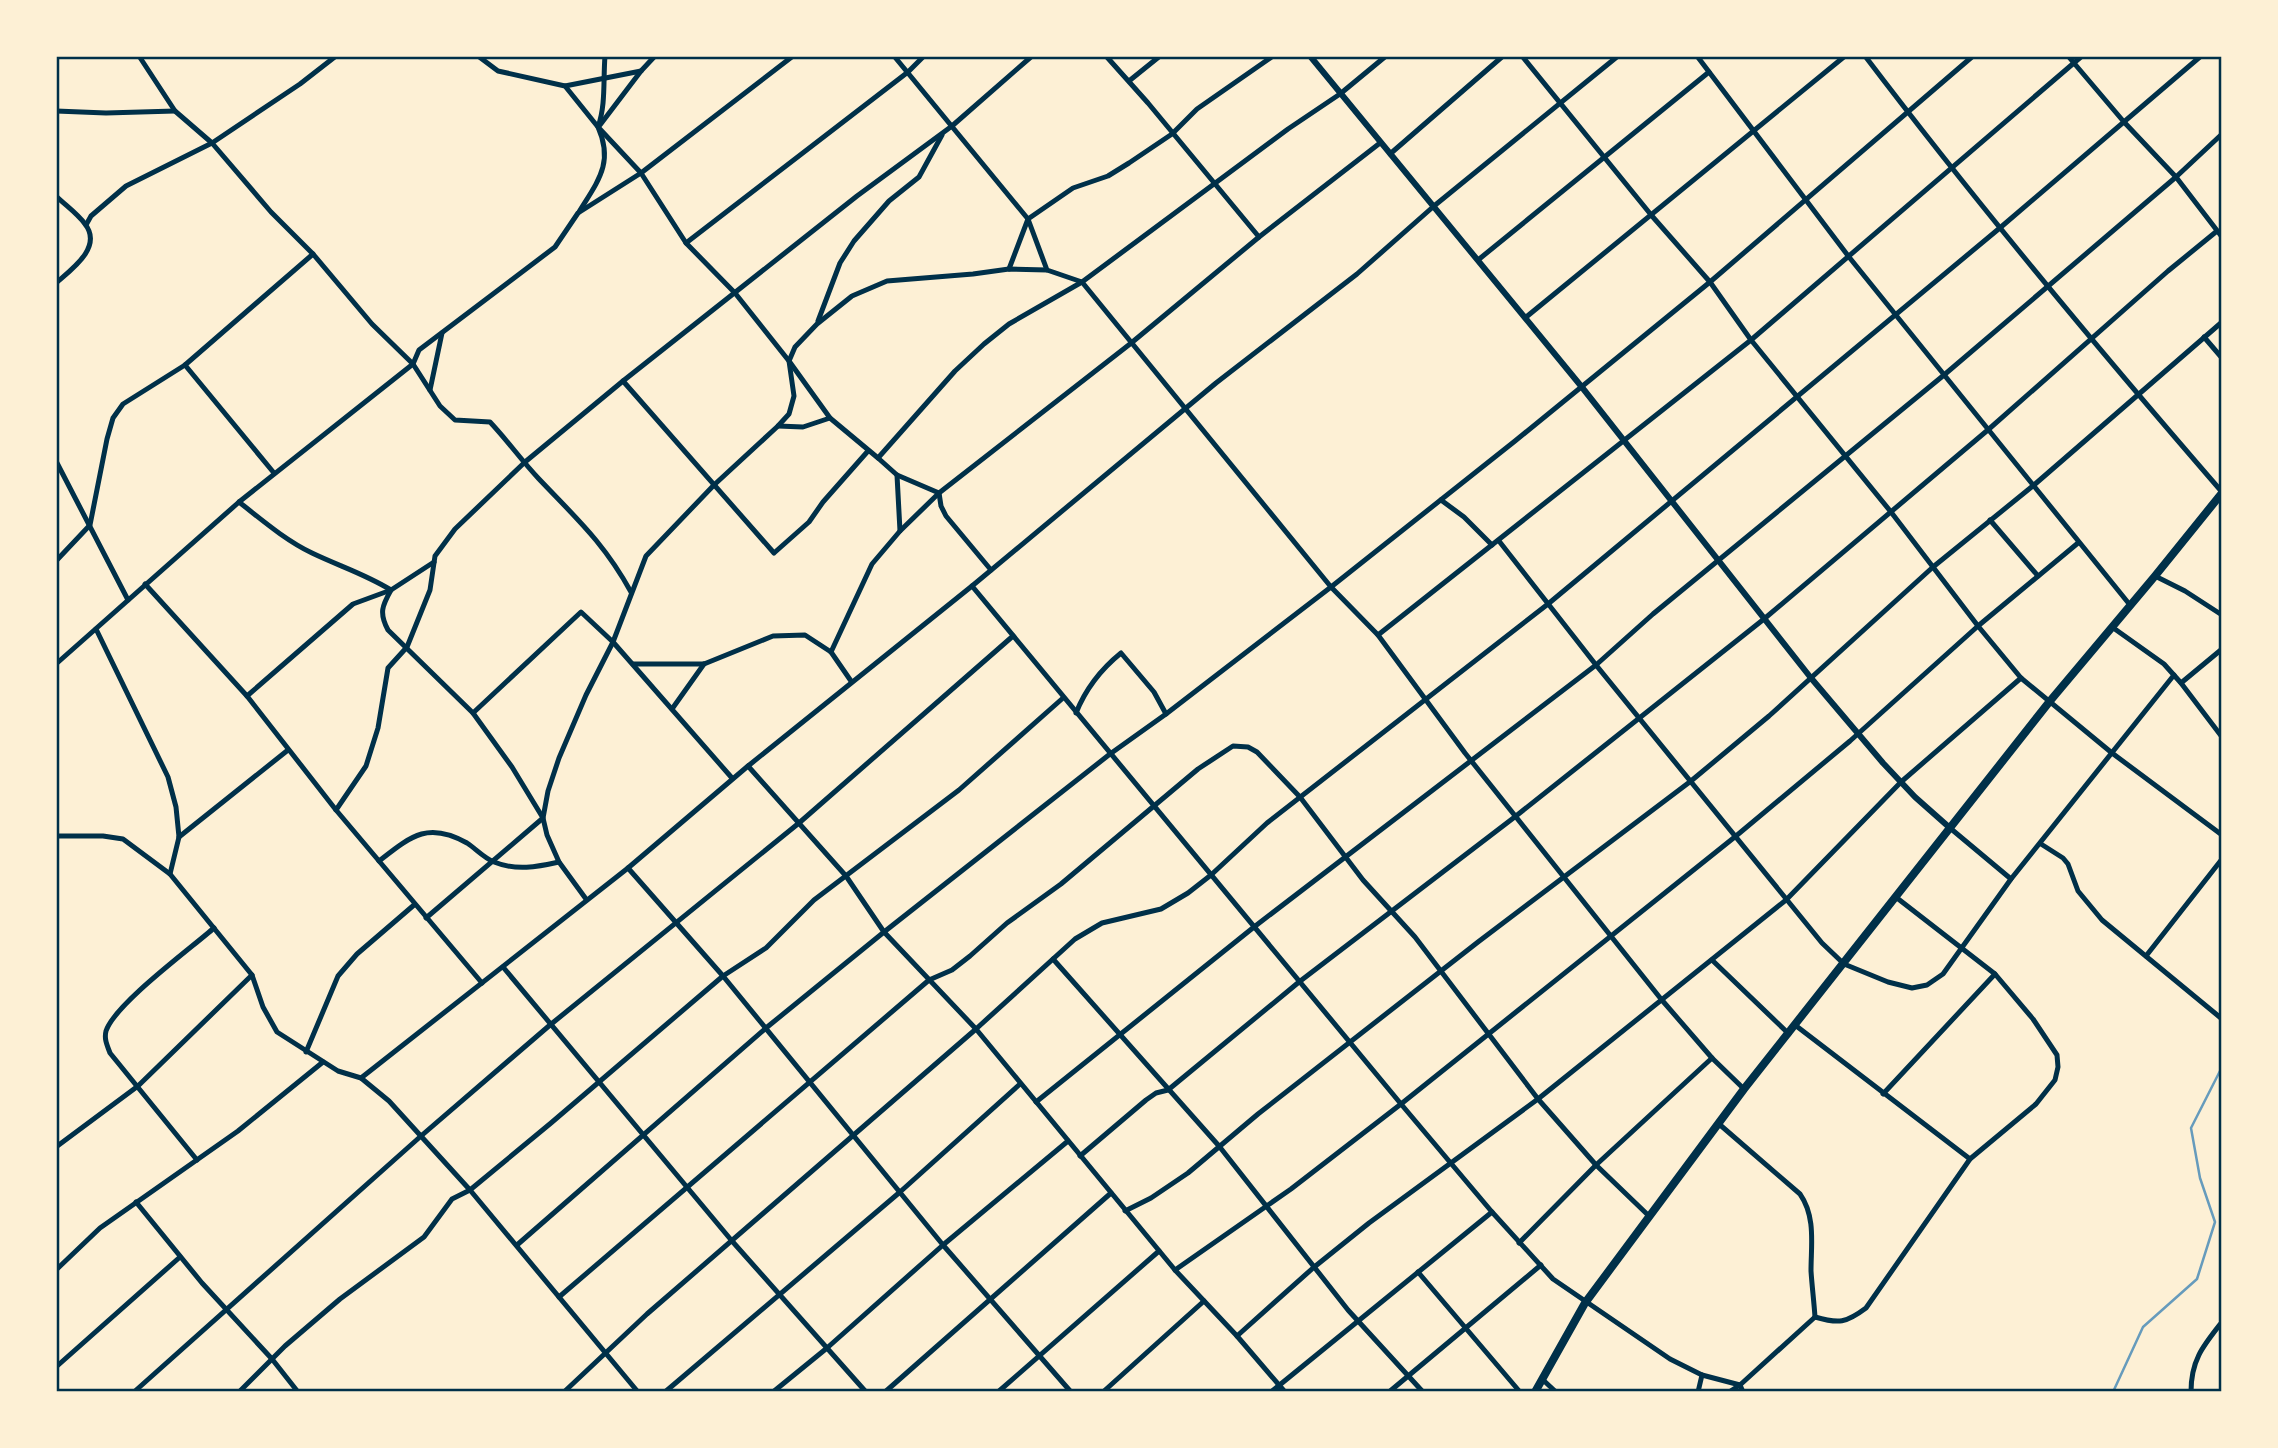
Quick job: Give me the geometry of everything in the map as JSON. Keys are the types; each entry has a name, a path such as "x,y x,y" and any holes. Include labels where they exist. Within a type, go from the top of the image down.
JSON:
{"main road":[{"path":"1535,1392 1585,1303 1744,1089 2050,701 2222,492"}],"street":[{"path":"139,56 175,111 212,143 271,212 313,254 372,324 413,364 440,406 455,420 470,423 490,422 595,537 616,564 631,592"},
{"path":"86,225 91,216 126,186 212,143 300,84 336,56"},
{"path":"478,56 498,71 565,86 641,71"},
{"path":"56,664 239,502 413,364 419,350 555,247 595,186 606,160 605,143 598,127 605,107 605,56"},
{"path":"598,127 655,56"},
{"path":"578,213 641,173 793,56"},
{"path":"894,56 1028,219 1047,270"},
{"path":"686,243 908,72 924,56"},
{"path":"337,810 366,766 378,728 388,668 407,647 430,590 434,562 443,542 524,462 857,196 952,126 1032,56"},
{"path":"1106,56 1259,237"},
{"path":"1129,80 1160,56"},
{"path":"1009,269 1028,219 1073,188 1108,176 1172,134 1197,109 1273,56"},
{"path":"1310,56 1581,386 1811,678 1901,782 2011,879"},
{"path":"878,458 955,371 1009,324 1082,282 1340,94 1386,56"},
{"path":"1390,154 1503,56"},
{"path":"1522,56 1710,282 1751,340 2021,678 2112,754 2222,835"},
{"path":"361,1078 628,868 732,778 972,586 1184,409 1357,274 1434,206 1618,56"},
{"path":"1697,56 1849,257 2130,605"},
{"path":"1525,318 1845,56"},
{"path":"1865,56 1907,112 2137,394 2222,492"},
{"path":"517,1245 766,1028 1110,754 1166,714 1441,500 1710,282 1973,56"},
{"path":"2068,56 2124,122 2176,177 2222,237"},
{"path":"1378,635 1751,340 2082,56"},
{"path":"564,1392 647,1314 976,1029 1075,939 1102,923 1161,909 1211,875 1267,823 1548,604 2001,227 2201,56"},
{"path":"1478,260 1709,72"},
{"path":"565,86 598,127 641,173 686,243 735,293 830,418 897,475 939,493"},
{"path":"56,111 175,111"},
{"path":"817,324 840,263 889,201 919,177 943,132"},
{"path":"1036,1102 1254,927 1596,665 1653,614 1944,375 2176,177 2222,134"},
{"path":"831,652 872,564 900,531 939,493 1380,143"},
{"path":"56,197 86,225 90,248 56,283"},
{"path":"1080,1156 1146,1100 1156,1093 1168,1090 1299,982 1516,816 1764,619 2217,231"},
{"path":"56,561 90,525 96,486 113,418 123,404 185,365 313,254"},
{"path":"426,919 543,818 548,791 559,758 586,695 613,642 631,592 652,547 789,414 794,396 789,361 795,347 817,324 852,296 887,281 1009,269 1047,270 1082,282 1331,587 1378,635 1471,761 1661,999 1712,1058 1744,1089"},
{"path":"1125,1211 1161,1192 1442,971 1691,781 1811,678 1933,567 2034,485 2222,322"},
{"path":"430,390 442,333"},
{"path":"2204,337 2222,358"},
{"path":"185,365 274,473"},
{"path":"623,381 774,553 809,522 823,502 869,451"},
{"path":"778,426 803,427 830,418"},
{"path":"56,461 128,600"},
{"path":"897,475 900,531"},
{"path":"939,493 946,516 990,570"},
{"path":"1441,500 1464,517 1492,545"},
{"path":"239,502 298,545 368,575 391,590"},
{"path":"1990,520 2038,576"},
{"path":"1499,541 1822,943 1844,964 1888,982 1912,988 1927,985 1943,974 2011,879 2174,675"},
{"path":"1175,1270 1266,1207 1401,1104 1736,836 2078,543"},
{"path":"247,696 353,604 391,590 434,562"},
{"path":"2155,576 2185,591 2222,615"},
{"path":"145,584 247,696 414,905 482,983"},
{"path":"972,586 1492,1213 1559,1286 1670,1359 1702,1375 1740,1385"},
{"path":"391,590 381,612 388,630 473,713 512,766 543,818 559,862 586,899"},
{"path":"473,713 581,612 613,642 732,778"},
{"path":"2112,627 2144,648 2174,675 2222,737"},
{"path":"96,629 168,777 177,807 178,837 177,853 170,874"},
{"path":"633,664 704,664 773,636 806,635 831,652 851,681"},
{"path":"134,1392 421,1136 550,1025 799,823 1013,636"},
{"path":"2181,683 2222,649"},
{"path":"1076,713 1083,694 1093,680 1121,653 1154,692 1166,714"},
{"path":"672,709 704,664"},
{"path":"1237,1336 1313,1268 1627,1030 1661,999 1786,900 1901,782 2021,678"},
{"path":"239,1392 340,1299 424,1237 452,1199 470,1190 723,976 766,948 814,900 959,790 1063,698"},
{"path":"559,1297 929,979 952,970 1007,923 1061,884 1198,769 1233,746 1248,747 1257,752 1300,797 1346,858 1442,971 1538,1099 1596,1165 1649,1216"},
{"path":"178,837 288,750"},
{"path":"748,765 846,876 884,932 976,1029 1175,1270 1285,1392"},
{"path":"379,861 406,839 423,832 435,831 468,844 493,861 533,868 559,862"},
{"path":"56,836 103,836 123,839 170,874 253,975 263,1007 277,1032 338,1071 361,1078 389,1101 470,1190 638,1392"},
{"path":"2041,844 2068,864 2078,891 2102,920 2222,1019"},
{"path":"2146,956 2222,859"},
{"path":"628,868 723,976 855,1134 943,1245 1071,1392"},
{"path":"1815,1317 1830,1322 1848,1321 1866,1308 1970,1159 2036,1104 2055,1080 2058,1067 2057,1055 2033,1019 1995,974 1897,898"},
{"path":"306,1052 338,976 357,954 414,905"},
{"path":"197,1160 110,1053 105,1041 112,1020 126,1003 214,928"},
{"path":"1054,959 1219,1146 1313,1268 1357,1321 1423,1392"},
{"path":"1712,960 1789,1034"},
{"path":"503,967 732,1241 866,1392"},
{"path":"1883,1094 1995,974"},
{"path":"56,1147 138,1086 253,975"},
{"path":"1796,1025 1970,1159"},
{"path":"1519,1242 1596,1165 1712,1058"},
{"path":"56,1269 100,1228 238,1131 323,1062"},
{"path":"665,1392 900,1192 1020,1084"},
{"path":"1719,1124 1800,1194 1806,1203 1812,1238 1811,1273 1815,1317"},
{"path":"773,1392 1068,1141"},
{"path":"885,1392 1111,1193"},
{"path":"136,1202 180,1257 272,1359 298,1392"},
{"path":"1271,1392 1492,1213"},
{"path":"998,1392 1159,1251"},
{"path":"56,1367 180,1257"},
{"path":"1388,1392 1541,1265"},
{"path":"1418,1272 1520,1392"},
{"path":"1103,1392 1204,1301"},
{"path":"1729,1392 1815,1317"},
{"path":"2191,1392 2191,1378 2197,1354 2222,1322"},
{"path":"1698,1392 1702,1375"},
{"path":"1542,1379 1556,1392"},
{"path":"1740,1385 1742,1392"}],"waterway":[{"path":"2113,1392 2143,1327 2197,1279 2215,1222 2200,1178 2191,1128 2222,1067"}]}
